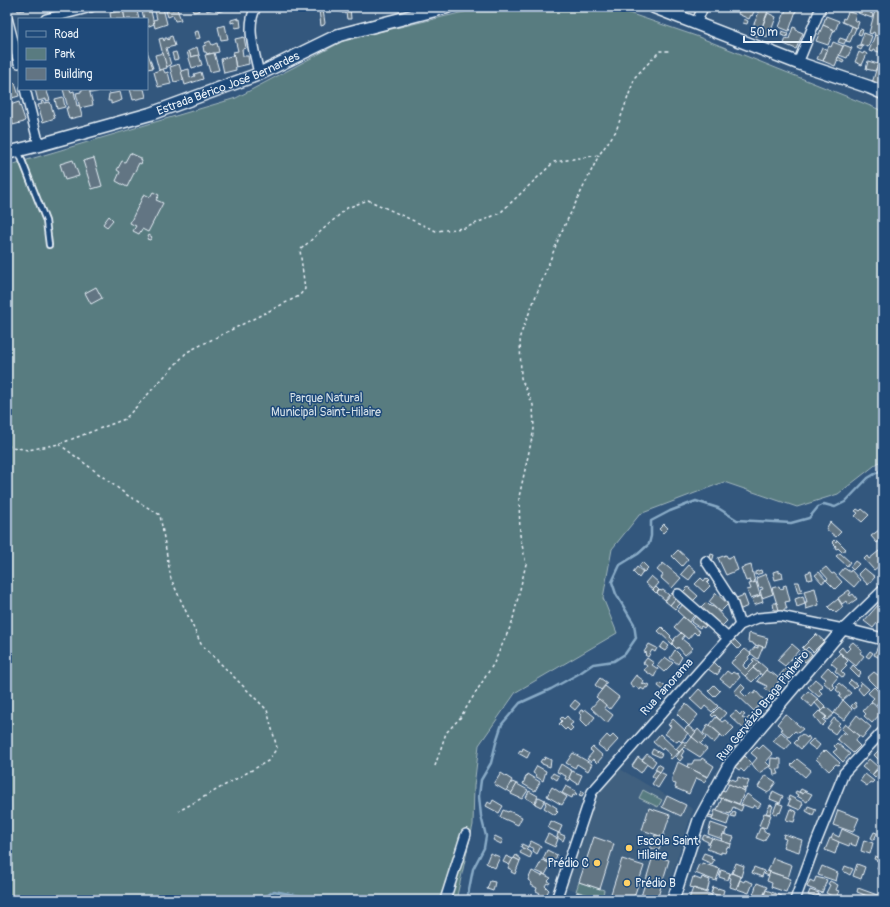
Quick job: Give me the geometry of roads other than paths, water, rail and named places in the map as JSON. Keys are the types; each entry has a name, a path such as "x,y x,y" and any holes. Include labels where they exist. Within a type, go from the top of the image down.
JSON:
{"main road":[{"name":"Estrada Bérico José Bernardes","path":"13,152 150,114 259,74 338,35 447,7"},
{"path":"654,7 798,63 883,93"}],"street":[{"path":"50,18 91,7"},
{"path":"256,7 252,13 250,21 259,74"},
{"path":"696,24 703,7"},
{"path":"798,63 821,7"},
{"path":"7,18 12,28 18,58"},
{"path":"25,90 39,145"},
{"path":"706,561 732,601 740,625"},
{"name":"Rua Gervázio Braga Pinheiro","path":"673,900 699,820 730,763 843,629 883,590"},
{"path":"678,594 728,638"},
{"name":"Rua Panorama","path":"556,900 592,792 740,625 758,618 780,616 883,639"},
{"path":"796,900 815,845 844,773 883,731"},
{"path":"445,900 466,834"}],"lane":[{"path":"13,152 46,221 49,245"}],"waterway":[{"path":"467,900 473,869 484,848 486,836 481,816 479,796 481,780 491,763 502,724 520,703 551,689 593,664 614,661 625,654 636,638 634,624 616,594 612,582 620,565 638,554 649,544 651,536 651,521 670,511 696,501 718,508 737,520 791,523 809,518 818,507 824,504 835,507 845,502 868,478 883,469"},
{"path":"261,900 274,891 320,900"}],"place":[{"name":"Escola Saint Hilaire","path":"629,848"},
{"name":"Prédio C","path":"597,863"},
{"name":"Prédio B","path":"627,883"}],"park label":[{"name":"Parque Natural Municipal Saint-Hilaire","path":"326,405"}]}
